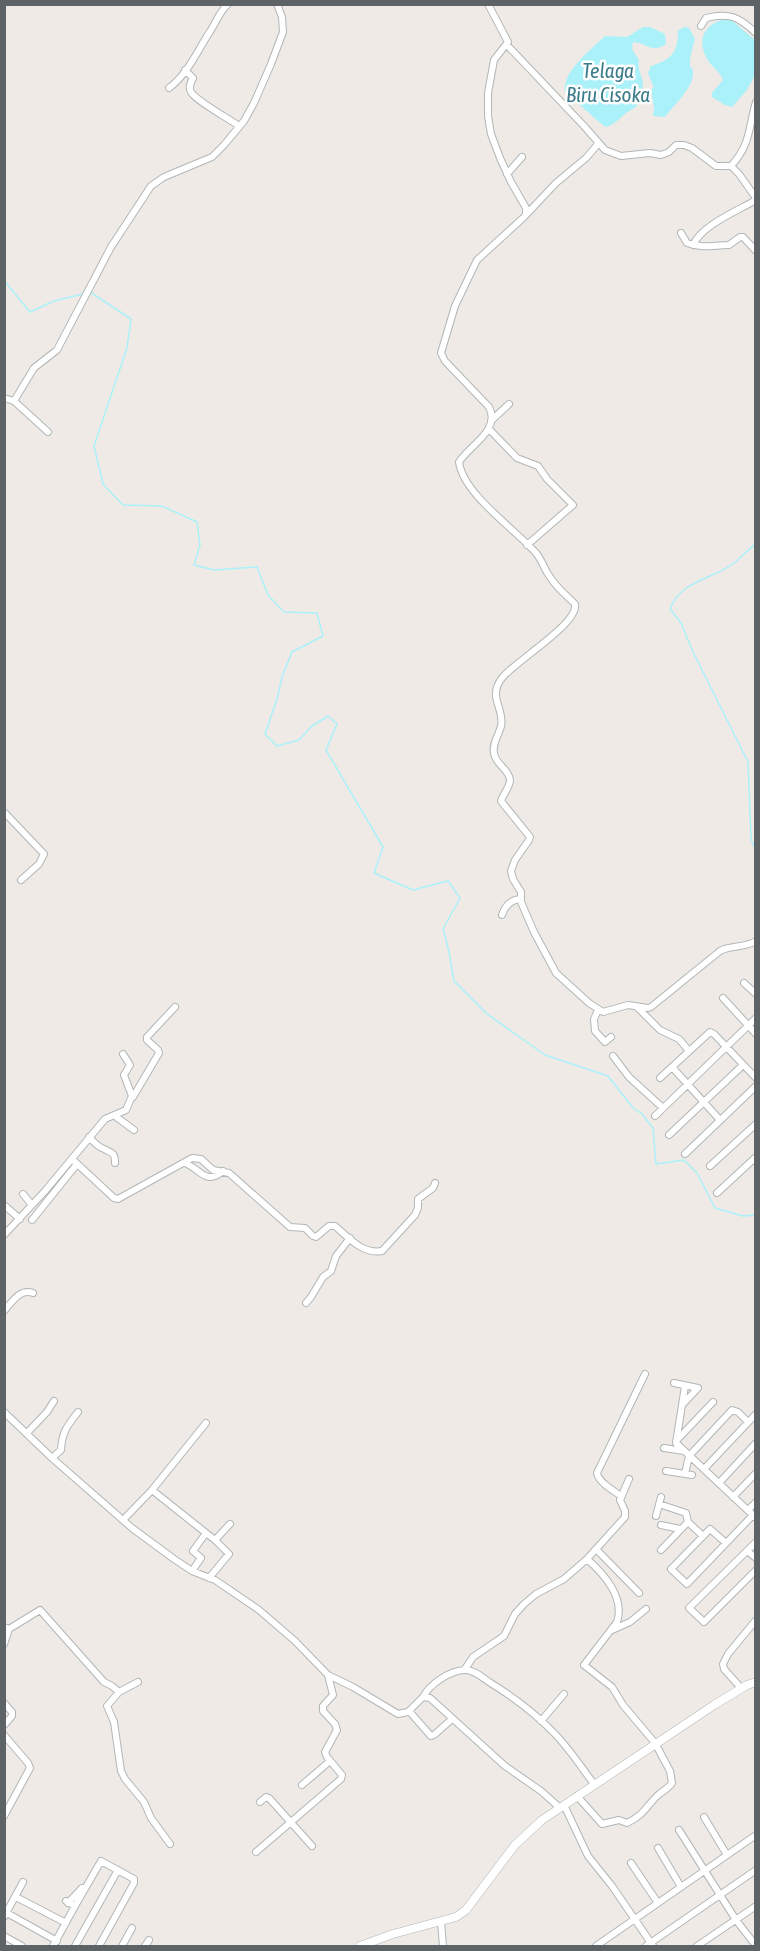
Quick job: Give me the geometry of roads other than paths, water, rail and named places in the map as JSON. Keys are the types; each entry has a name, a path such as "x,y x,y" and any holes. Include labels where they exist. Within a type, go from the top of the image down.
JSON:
{"street":[{"path":"169,88 178,80 221,11 228,4"},
{"path":"14,401 34,368 57,350 111,247 151,186 164,177 212,157 239,126 254,103 283,32 282,17 277,4"},
{"path":"488,4 508,40 507,45 494,60 488,93 491,134 526,214"},
{"path":"701,26 706,18 728,15 741,20 756,33"},
{"path":"507,45 584,126 598,144 611,154 621,156 665,154 676,145 684,145 716,166 731,166 739,174 756,199 719,219 695,240 693,245"},
{"path":"185,70 193,78 189,85 190,91 239,126"},
{"path":"731,166 744,151 756,102"},
{"path":"493,419 489,407 444,362 441,353 455,306 474,264 492,244 556,183 586,158 598,144"},
{"path":"507,174 522,157"},
{"path":"681,233 687,243 706,248 718,244 726,246 742,237 756,251"},
{"path":"4,398 14,401 48,432"},
{"path":"509,404 493,419 489,429 461,458 459,467 473,490 541,559 549,576 576,607 574,615 557,632 502,677 496,697 501,725 493,750 495,758 510,781 501,801 530,837 515,860 511,871 521,892 520,899 534,932 561,979 603,1012 628,1005 651,1007 724,948 752,944 756,941"},
{"path":"489,429 517,458 538,466 547,479 573,505 527,545"},
{"path":"4,812 44,854 39,864 21,880"},
{"path":"502,915 507,904 520,899"},
{"path":"744,983 755,991"},
{"path":"723,998 756,1034"},
{"path":"636,1006 660,1030 679,1039 689,1051"},
{"path":"32,1220 89,1137 105,1119 126,1110 159,1053 147,1037 175,1007"},
{"path":"598,1010 594,1019 594,1031 605,1042 611,1037"},
{"path":"655,1116 756,1018"},
{"path":"660,1078 710,1032 756,1078"},
{"path":"123,1054 130,1065 124,1075 132,1094 131,1100"},
{"path":"613,1056 629,1077 663,1108"},
{"path":"669,1135 743,1065"},
{"path":"672,1067 720,1120"},
{"path":"685,1154 756,1086"},
{"path":"115,1116 134,1130"},
{"path":"710,1166 756,1124"},
{"path":"89,1137 99,1147 112,1152 115,1156 115,1163"},
{"path":"717,1192 755,1157"},
{"path":"74,1161 114,1198 118,1199 185,1163 197,1158 201,1159 213,1170 229,1173 290,1227 305,1228 316,1237 329,1226 334,1226 367,1251 382,1251 415,1215 418,1199 433,1188 435,1183"},
{"path":"4,1235 74,1161"},
{"path":"185,1163 207,1177 212,1178 223,1171"},
{"path":"23,1194 32,1205"},
{"path":"4,1205 20,1218"},
{"path":"306,1303 323,1277 330,1271 336,1256 350,1238"},
{"path":"4,1311 23,1292 33,1293"},
{"path":"621,1496 601,1481 597,1473 645,1374"},
{"path":"674,1383 698,1388 682,1406"},
{"path":"685,1386 676,1443 752,1514"},
{"path":"27,1433 54,1401"},
{"path":"676,1440 712,1402"},
{"path":"687,1453 732,1410 738,1412 748,1422"},
{"path":"4,1412 52,1458 123,1520 192,1571 215,1580 259,1610 295,1641 328,1675 403,1715 438,1681 465,1669 473,1657 504,1636 515,1614 524,1604 536,1594 564,1579 587,1559 625,1517 625,1511 620,1503 629,1479"},
{"path":"52,1458 61,1450 64,1429 78,1412"},
{"path":"681,1414 692,1424"},
{"path":"704,1469 756,1414"},
{"path":"123,1520 152,1490 206,1423"},
{"path":"718,1483 756,1443"},
{"path":"664,1448 687,1453"},
{"path":"666,1471 689,1474 687,1453"},
{"path":"733,1497 756,1473"},
{"path":"152,1490 215,1540 229,1554 209,1578"},
{"path":"656,1516 660,1501 687,1513 688,1522 703,1536"},
{"path":"726,1543 710,1528 671,1569 687,1584 726,1543 752,1514 756,1502"},
{"path":"661,1550 688,1522"},
{"path":"215,1540 230,1524"},
{"path":"661,1525 680,1529"},
{"path":"192,1571 201,1558 193,1551 206,1533"},
{"path":"756,1542 689,1608 704,1622 756,1570"},
{"path":"596,1549 639,1593"},
{"path":"747,1551 756,1558"},
{"path":"577,1796 602,1824 619,1820 627,1823 645,1811 672,1783 670,1771 655,1743 623,1705 612,1687 584,1665 617,1622 619,1606 606,1578 587,1559"},
{"path":"611,1630 630,1622 646,1609"},
{"path":"4,1644 7,1628 40,1610 104,1683 115,1687 119,1692"},
{"path":"741,1688 724,1669 723,1664 728,1654 756,1620"},
{"path":"465,1669 476,1673 504,1692 541,1721 568,1749 594,1784"},
{"path":"256,1852 340,1781 342,1775 326,1755 326,1749 337,1730 337,1726 323,1711 323,1706 333,1695 328,1675"},
{"path":"138,1682 119,1692 107,1706 114,1722 121,1771 144,1802 151,1818 170,1844"},
{"path":"360,1947 393,1934 441,1922 461,1914 515,1845 542,1820 655,1743 741,1688 756,1682"},
{"path":"541,1721 564,1694"},
{"path":"423,1697 433,1700 505,1766 562,1807 588,1856 612,1886 650,1945 756,1870"},
{"path":"4,1703 12,1713 4,1725"},
{"path":"409,1711 430,1736 435,1735 452,1719"},
{"path":"4,1735 30,1768 4,1816"},
{"path":"302,1785 330,1761"},
{"path":"260,1802 268,1797 312,1846"},
{"path":"704,1817 727,1855"},
{"path":"679,1830 752,1943"},
{"path":"596,1947 756,1834"},
{"path":"658,1848 681,1887"},
{"path":"23,1882 6,1915 55,1944 101,1861 134,1878 134,1883 99,1947"},
{"path":"631,1863 657,1903"},
{"path":"75,1947 118,1870"},
{"path":"75,1906 67,1902 89,1881"},
{"path":"16,1897 66,1923"},
{"path":"697,1947 756,1906"},
{"path":"441,1922 443,1947"},
{"path":"122,1947 132,1928"},
{"path":"4,1936 22,1947"},
{"path":"145,1947 149,1940"}],"water":[{"path":"729,18 755,40 755,75 747,90 732,107 712,97 712,93 723,80 706,57 702,42 710,26"},
{"name":"Telaga Biru Cisoka","path":"643,27 650,27 665,34 666,44 653,48 633,42 632,49 639,60 643,84 642,93 635,108 605,127 565,92 568,76 579,61 605,36 627,37"},
{"name":"Telaga Biru Cisoka","path":"689,28 695,39 690,60 693,78 683,96 665,117 653,116 651,89 654,88 648,73 651,66 669,58 677,44 678,30"}],"waterway":[{"path":"4,285 7,284 30,312 54,301 83,294"},
{"path":"90,292 131,319 127,348 94,446 103,484 123,505 162,506 197,522 200,545 194,565 214,570 257,567 268,595 284,612 317,613 323,636 292,652 265,734 277,746 299,740 312,726 328,716 337,724 326,750 383,847 374,873 413,890 448,881 460,898 443,929 454,981 487,1014 545,1055 608,1076 633,1108 642,1114 653,1128 656,1164 684,1160 697,1173 715,1208 743,1216 756,1215"},
{"path":"756,544 725,569 689,586 675,599 670,609 681,623 748,762 751,839 756,851"}]}
